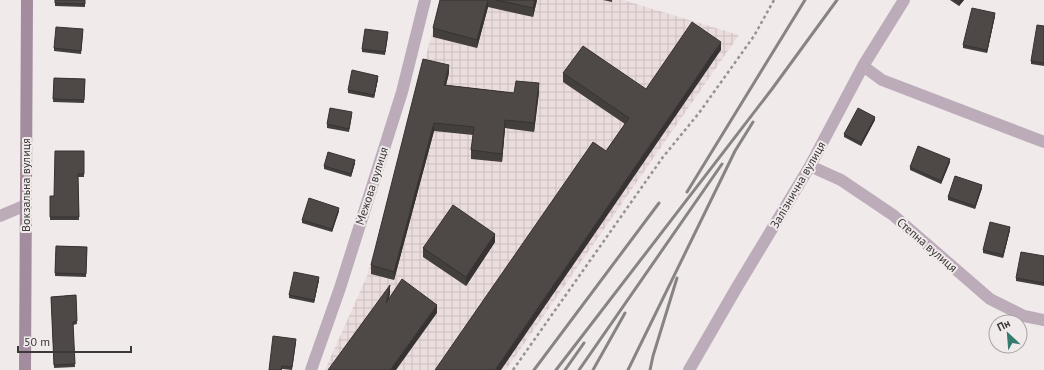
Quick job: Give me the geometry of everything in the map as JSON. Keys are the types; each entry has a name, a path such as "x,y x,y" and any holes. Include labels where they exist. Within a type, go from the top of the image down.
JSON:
{"main road":[{"name":"Вокзальна вулиця","path":"25,370 27,0"}],"street":[{"name":"Межова вулиця","path":"311,370 340,288 402,92 425,0"},
{"name":"Залізнична вулиця","path":"689,370 810,166 863,66 904,0"},
{"path":"863,66 882,80 1044,142"},
{"name":"Степна вулиця","path":"810,166 841,180 893,215 990,299 1024,316 1044,320"},
{"path":"0,216 26,205"}],"path":[{"path":"513,370 663,157 699,113 754,36 774,0"}],"shaded area":[{"path":"441,0 623,0 739,35 506,370 325,370 367,276"}],"building":[{"path":"55,0 85,0 85,4 55,3"},
{"path":"440,0 488,0 477,40 433,28"},
{"path":"496,0 535,0 533,8"},
{"path":"972,8 995,13 987,50 963,45"},
{"path":"692,22 721,42 495,370 435,370 593,142 606,151 629,118 563,73 583,46 646,89"},
{"path":"1037,25 1044,26 1044,63 1031,61"},
{"path":"56,27 83,29 81,51 54,48"},
{"path":"365,29 388,32 385,52 362,49"},
{"path":"423,59 449,65 444,85 514,93 516,81 539,83 534,123 505,120 502,154 471,150 474,127 434,123 394,272 371,265"},
{"path":"352,70 378,76 374,95 348,90"},
{"path":"54,78 85,79 84,100 53,99"},
{"path":"330,108 352,112 349,129 327,124"},
{"path":"858,108 875,117 861,143 844,134"},
{"path":"918,146 950,159 941,181 910,167"},
{"path":"55,151 84,151 84,174 78,174 79,217 50,217 50,196 54,196"},
{"path":"328,152 355,160 351,174 324,166"},
{"path":"955,176 982,185 975,206 948,197"},
{"path":"309,198 339,208 332,229 302,220"},
{"path":"453,205 495,234 466,277 423,248"},
{"path":"990,222 1010,227 1003,255 983,250"},
{"path":"56,246 87,247 86,274 55,273"},
{"path":"1021,252 1044,256 1044,283 1016,278"},
{"path":"294,272 319,277 314,300 289,295"},
{"path":"402,279 437,305 390,370 328,370 390,285 386,303"},
{"path":"76,295 77,321 73,322 75,364 54,365 51,297"},
{"path":"273,336 296,339 292,367 282,366 281,370 269,370"}],"railway":[{"path":"687,192 805,0"},
{"path":"556,370 772,89 837,0"},
{"path":"628,370 735,151 753,122"},
{"path":"579,370 722,164"},
{"path":"534,370 659,203"},
{"path":"650,370 677,278"},
{"path":"593,370 625,313"},
{"path":"565,370 584,343"}]}
